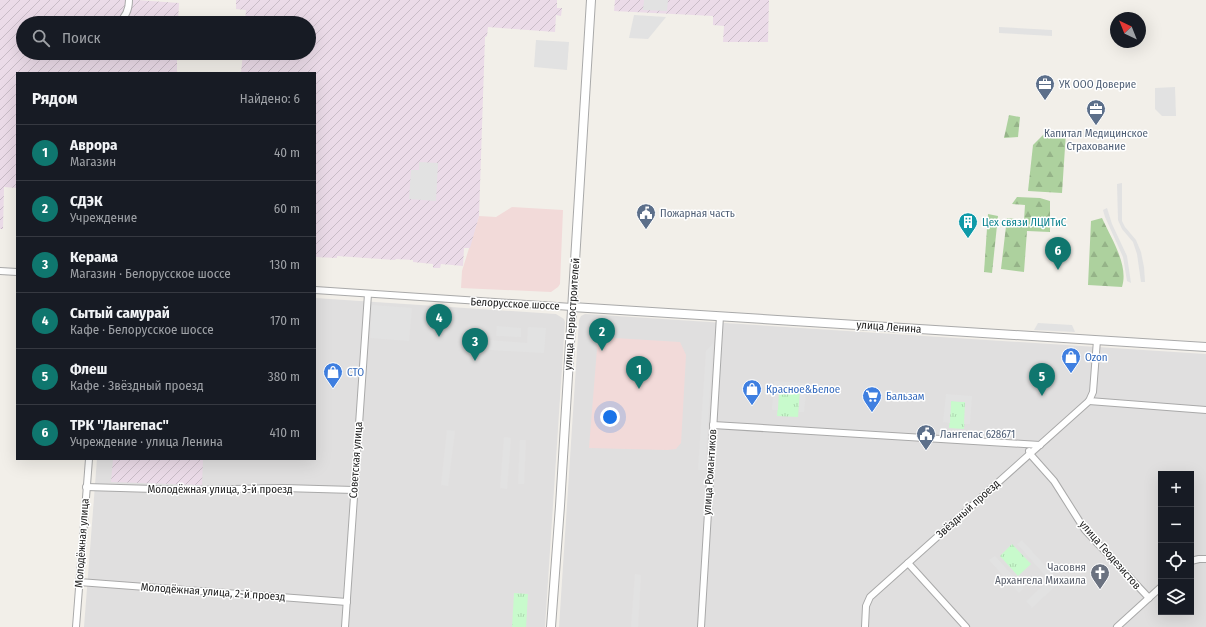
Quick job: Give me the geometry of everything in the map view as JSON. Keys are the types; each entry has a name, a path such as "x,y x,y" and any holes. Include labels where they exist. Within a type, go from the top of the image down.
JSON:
{"street":[{"path":"125,16 130,0"},
{"name":"улица Первостроителей","path":"551,627 591,0"},
{"path":"0,271 16,272"},
{"name":"Белорусское шоссе","path":"316,290 572,307"},
{"name":"Советская улица","path":"345,627 368,294"},
{"name":"улица Ленина","path":"572,307 1206,347"},
{"name":"улица Романтиков","path":"701,627 720,316"},
{"path":"1097,340 1093,392 1089,401 1206,410"},
{"name":"Звёздный проезд","path":"865,627 866,606 870,597 1089,401"},
{"path":"713,425 1040,444"},
{"path":"1029,444 1030,454"},
{"name":"улица Геодезистов","path":"1030,454 1054,481 1085,530 1149,598"},
{"name":"Молодёжная улица","path":"76,627 89,460"},
{"name":"Молодёжная улица, 3-й проезд","path":"86,487 189,490 283,488 354,490"},
{"path":"1194,560 1206,559"},
{"path":"908,562 966,627"},
{"name":"Молодёжная улица, 2-й проезд","path":"79,582 347,602"},
{"path":"1117,627 1158,590"}],"shaded area":[{"path":"0,0 137,0 179,3 178,16 16,16 16,60 177,60 177,72 16,72 16,188 4,187 3,229 0,229"},
{"path":"236,0 557,0 557,8 562,8 561,16 556,15 555,32 488,27 487,36 485,37 479,216 470,248 464,248 463,266 441,264 440,268 433,268 433,264 413,262 413,260 337,256 337,258 316,257 316,72 241,72 242,60 316,60 316,16 246,16 246,10 236,9"},
{"path":"615,0 769,0 768,42 723,42 724,26 713,25 713,16 614,11"},
{"path":"644,0 668,0 667,11 643,10"},
{"path":"634,15 666,17 648,39 629,38"},
{"path":"999,27 1052,30 1052,36 999,33"},
{"path":"536,40 569,42 567,70 534,67"},
{"path":"1175,87 1176,116 1162,116 1155,109 1155,88"},
{"path":"419,162 438,163 436,201 409,199 411,170 419,170"},
{"path":"1122,183 1122,221 1136,240 1141,252 1145,282 1141,282 1137,254 1133,242 1122,229 1118,220 1117,184"},
{"path":"512,207 563,210 560,284 551,292 461,288 462,271 479,216 496,217"},
{"path":"1107,208 1112,224 1127,256 1131,283 1127,281 1123,257 1105,217 1103,210"},
{"path":"316,298 556,314 564,319 545,627 84,627 97,460 316,460"},
{"path":"372,305 412,308 409,341 370,338"},
{"path":"585,314 1206,354 1206,627 559,627 579,320 581,316"},
{"path":"1038,323 1072,325 1075,332 1034,330"},
{"path":"497,326 521,328 521,337 496,336"},
{"path":"528,327 546,328 544,353 489,350 489,340 527,343"},
{"path":"598,337 680,342 686,355 681,443 676,449 589,448"},
{"path":"713,343 705,470 698,470 706,351"},
{"path":"774,381 807,383 804,412 799,412 800,390 779,388 778,410 772,410"},
{"path":"946,394 972,396 970,424 964,424 965,402 951,401 950,423 943,422"},
{"path":"447,430 455,431 448,486 441,485"},
{"path":"504,437 511,438 507,489 500,488"},
{"path":"520,440 526,440 524,484 518,484"},
{"path":"113,460 203,460 202,485 111,482"},
{"path":"1022,540 1060,582 1032,608 1026,601 1049,580 1017,544"},
{"path":"995,556 1024,588 1019,593 989,560"},
{"path":"635,574 641,575 638,627 631,627"}],"green space":[{"path":"1009,115 1020,117 1018,137 1004,138"},
{"path":"1047,131 1066,132 1062,193 1028,191 1033,145"},
{"path":"1017,197 1040,198 1050,201 1050,232 1027,231 1024,272 1001,269 1007,218 1024,220 1025,205 1012,204"},
{"path":"988,214 998,216 992,273 984,272"},
{"path":"1102,218 1121,261 1124,279 1122,287 1088,285 1091,221"},
{"path":"779,388 800,390 798,417 777,416"},
{"path":"951,401 966,402 964,429 949,428"},
{"path":"1012,544 1031,564 1018,576 1000,556"},
{"path":"514,593 528,594 526,627 512,627"}],"place":[{"name":"УК ООО Доверие","path":"1045,101"},
{"name":"Капитал Медицинское Страхование","path":"1096,126"},
{"name":"Пожарная часть","path":"646,230"},
{"name":"Цех связи ЛЦИТиС","path":"968,239"},
{"name":"ТРК \"Лангепас\"","path":"1058,270"},
{"name":"Сытый самурай","path":"439,337"},
{"name":"СДЭК","path":"602,351"},
{"name":"Керама","path":"475,361"},
{"name":"Ozon","path":"1071,374"},
{"name":"СТО","path":"333,389"},
{"name":"Аврора","path":"639,389"},
{"name":"Флеш","path":"1042,396"},
{"name":"Красное&Белое","path":"752,406"},
{"name":"Бальзам","path":"872,413"},
{"name":"Лангепас 628671","path":"926,451"},
{"name":"Часовня Архангела Михаила","path":"1100,590"}]}
